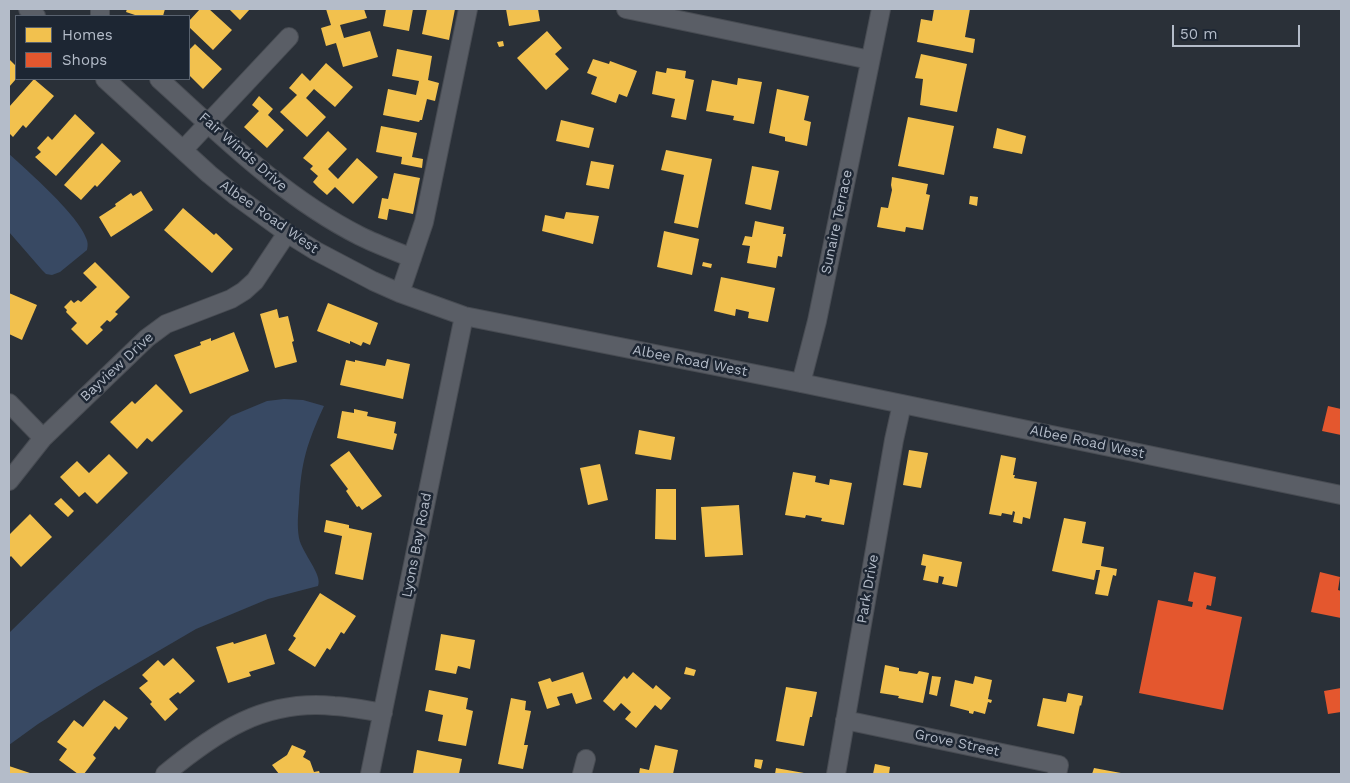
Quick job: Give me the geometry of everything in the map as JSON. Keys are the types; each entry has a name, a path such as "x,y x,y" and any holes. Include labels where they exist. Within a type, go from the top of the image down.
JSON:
{"street":[{"path":"400,293 424,222 468,9"},
{"path":"626,9 870,60"},
{"name":"Sunaire Terrace","path":"801,383 817,321 881,9"},
{"path":"183,150 288,37"},
{"name":"Albee Road West","path":"106,80 236,196 287,233 343,266 400,293 464,316 801,383 1341,495"},
{"name":"Fair Winds Drive","path":"160,80 257,168 314,209 361,237 412,258"},
{"name":"Bayview Drive","path":"9,481 43,438 157,330 166,324 231,299 244,291 254,281 287,233"},
{"name":"Lyons Bay Road","path":"370,774 464,316"},
{"path":"9,403 43,438"},
{"name":"Park Drive","path":"836,774 894,440 902,404"},
{"path":"165,774 215,735 257,714 281,708 306,705 332,705 383,713"},
{"name":"Grove Street","path":"845,720 1059,765 1057,774"}],"water":[{"path":"9,154 63,206 74,218 87,239 87,250 60,272 52,275 46,274 9,232"},
{"path":"284,399 303,400 324,406 309,442 303,464 298,520 299,538 318,576 318,586 268,599 196,629 95,688 9,745 9,633 231,416 267,401"}],"building: Homes":[{"path":"127,9 165,9 163,15 135,15 126,12"},
{"path":"200,9 209,9 232,30 213,50 190,28 190,20"},
{"path":"229,9 250,9 240,20"},
{"path":"326,9 364,9 367,18 340,25 344,38 370,31 378,57 343,67 336,43 326,46 321,28 331,25"},
{"path":"386,9 413,9 409,31 383,26"},
{"path":"427,9 455,9 449,40 422,34"},
{"path":"506,9 538,9 540,21 509,26"},
{"path":"934,9 970,9 965,37 975,39 973,53 917,42 921,19 932,21"},
{"path":"547,31 562,48 555,54 569,69 546,90 517,58"},
{"path":"503,41 504,46 499,47 497,42"},
{"path":"195,44 222,69 203,89 190,76 190,49"},
{"path":"397,49 432,56 428,80 439,83 435,101 427,99 422,120 419,122 383,115 388,89 416,95 419,81 392,76"},
{"path":"921,54 967,64 957,112 920,105 923,79 915,78"},
{"path":"9,59 15,65 15,80 9,87"},
{"path":"593,59 609,64 610,61 637,71 627,97 619,94 616,103 591,94 597,77 587,73"},
{"path":"326,63 353,87 335,107 314,89 306,98 326,117 307,137 280,112 297,95 289,88 302,73 310,81"},
{"path":"667,68 686,71 685,78 694,80 686,120 671,117 675,99 652,94 656,71 666,73"},
{"path":"738,78 762,82 754,124 733,120 734,116 706,111 712,80 737,85"},
{"path":"33,80 54,96 26,128 23,125 13,137 9,133 9,107"},
{"path":"777,89 809,96 804,120 811,122 807,146 785,141 785,137 769,133"},
{"path":"259,96 273,109 268,115 284,130 267,148 244,127 259,111 252,105"},
{"path":"75,114 95,133 56,176 35,157 41,152 37,148 48,136 52,140"},
{"path":"908,117 954,126 944,175 898,166"},
{"path":"561,120 594,128 589,148 556,141"},
{"path":"381,126 417,133 412,157 423,159 422,168 401,164 402,157 376,152"},
{"path":"997,128 1026,136 1022,154 993,148"},
{"path":"328,131 347,149 328,169 338,179 357,158 378,177 353,204 335,187 327,195 319,188 313,182 318,176 310,169 313,166 303,158"},
{"path":"102,143 121,161 97,187 95,185 81,200 64,185"},
{"path":"666,150 712,159 698,228 674,223 684,175 661,170"},
{"path":"591,161 614,165 609,189 586,185"},
{"path":"752,166 779,171 771,210 745,204"},
{"path":"394,173 420,178 413,214 389,209 387,220 378,218 382,198 388,199"},
{"path":"892,177 928,184 926,194 930,195 923,230 906,227 905,232 877,227 881,207 888,208 892,190"},
{"path":"141,191 153,210 111,237 99,217 131,193 133,196"},
{"path":"970,196 978,197 977,206 969,204"},
{"path":"183,208 214,235 216,233 233,249 212,273 164,230"},
{"path":"566,212 599,216 593,244 542,231 545,215 564,219"},
{"path":"755,221 784,227 783,234 786,234 782,257 778,256 776,268 747,263 750,246 742,245 745,236 752,237"},
{"path":"664,231 699,239 692,275 657,267"},
{"path":"95,262 130,297 115,312 118,314 110,322 107,320 100,327 103,330 87,345 71,329 77,323 66,312 67,310 64,307 71,300 74,303 78,300 81,302 97,287 83,273"},
{"path":"703,262 712,264 711,268 702,266"},
{"path":"721,277 775,288 768,322 748,318 749,312 736,309 735,316 714,311"},
{"path":"9,293 37,305 22,340 9,334"},
{"path":"328,303 378,323 370,345 363,342 361,346 350,341 350,344 317,331"},
{"path":"277,309 279,318 288,316 297,362 275,368 260,314"},
{"path":"234,332 249,371 190,394 174,355 201,345 200,342 211,338 211,341"},
{"path":"387,359 410,364 403,399 340,385 346,360 385,366"},
{"path":"156,384 183,411 152,442 147,438 137,449 110,422 132,401 135,404"},
{"path":"354,409 368,412 367,416 396,422 394,433 397,434 393,450 337,438 342,411 354,413"},
{"path":"639,430 675,437 671,460 635,454"},
{"path":"909,450 928,453 921,488 903,485"},
{"path":"349,451 382,496 362,510 359,506 357,507 346,491 348,489 330,465"},
{"path":"109,454 128,473 97,504 85,492 79,497 60,477 77,461 89,473"},
{"path":"1001,455 1016,458 1014,478 1037,482 1030,519 1023,517 1022,524 1013,522 1015,512 1013,511 1012,515 1002,513 1001,516 989,514"},
{"path":"600,464 608,500 588,505 580,468"},
{"path":"793,472 816,476 815,482 829,485 830,479 852,483 844,525 821,521 822,518 806,515 805,518 785,515"},
{"path":"656,489 676,489 676,540 655,539"},
{"path":"61,498 74,511 68,517 54,504"},
{"path":"739,505 743,555 705,557 701,507"},
{"path":"30,514 52,537 21,567 11,556 9,558 9,535"},
{"path":"1064,518 1086,522 1082,543 1104,547 1101,566 1117,569 1116,576 1113,575 1108,596 1095,594 1100,570 1096,570 1094,580 1052,571"},
{"path":"326,520 372,533 363,580 335,574 342,536 324,532"},
{"path":"923,554 962,562 957,587 942,584 944,577 939,576 938,583 923,580 926,566 921,565"},
{"path":"320,593 356,616 344,634 341,632 330,650 327,648 315,667 288,650 296,638 293,636"},
{"path":"266,634 275,664 249,672 251,676 228,683 216,647 233,642 234,644"},
{"path":"441,634 475,640 470,669 458,666 456,674 435,670"},
{"path":"173,658 195,681 180,694 178,692 169,699 178,709 165,721 150,704 152,702 139,688 148,681 142,675 158,660 164,666"},
{"path":"885,665 899,668 899,671 917,674 919,671 929,673 923,703 880,693"},
{"path":"686,667 696,670 694,676 684,674"},
{"path":"583,672 592,699 576,704 572,693 557,697 560,705 547,709 538,682 550,678 552,682"},
{"path":"633,672 653,689 656,685 671,698 661,710 655,705 636,728 625,719 631,712 621,703 614,711 603,701 624,676 627,679"},
{"path":"932,676 941,677 937,696 929,694"},
{"path":"975,676 992,680 988,699 992,700 991,703 988,702 985,714 974,711 973,714 969,713 969,711 950,706 955,680 973,684"},
{"path":"786,687 817,692 804,746 776,741"},
{"path":"429,690 468,698 466,709 473,711 466,746 438,741 443,715 425,711"},
{"path":"1068,693 1083,696 1074,734 1037,726 1043,698 1066,702"},
{"path":"511,698 526,701 525,710 531,711 524,745 528,745 523,769 498,764"},
{"path":"104,700 128,718 119,730 115,726 93,755 96,758 84,774 78,774 59,760 67,749 57,742 74,720 83,727"},
{"path":"292,745 306,751 303,757 310,761 314,772 319,771 320,774 279,774 272,765 287,755"},
{"path":"655,745 678,750 673,774 639,774 640,768 649,770"},
{"path":"417,750 462,759 459,774 413,774"},
{"path":"755,759 763,760 761,769 754,767"},
{"path":"875,764 890,767 889,774 873,774"},
{"path":"9,766 33,774 9,774"},
{"path":"776,768 804,773 804,774 775,774"},
{"path":"1094,768 1121,773 1121,774 1092,774"}],"building: Shops":[{"path":"1328,406 1341,409 1341,435 1322,431"},
{"path":"1194,572 1216,577 1211,606 1207,605 1206,609 1242,617 1223,710 1139,693 1158,600 1192,607 1193,602 1188,601"},
{"path":"1320,572 1340,577 1338,590 1341,591 1341,618 1311,612"},
{"path":"1341,688 1341,712 1328,714 1324,691"}]}
